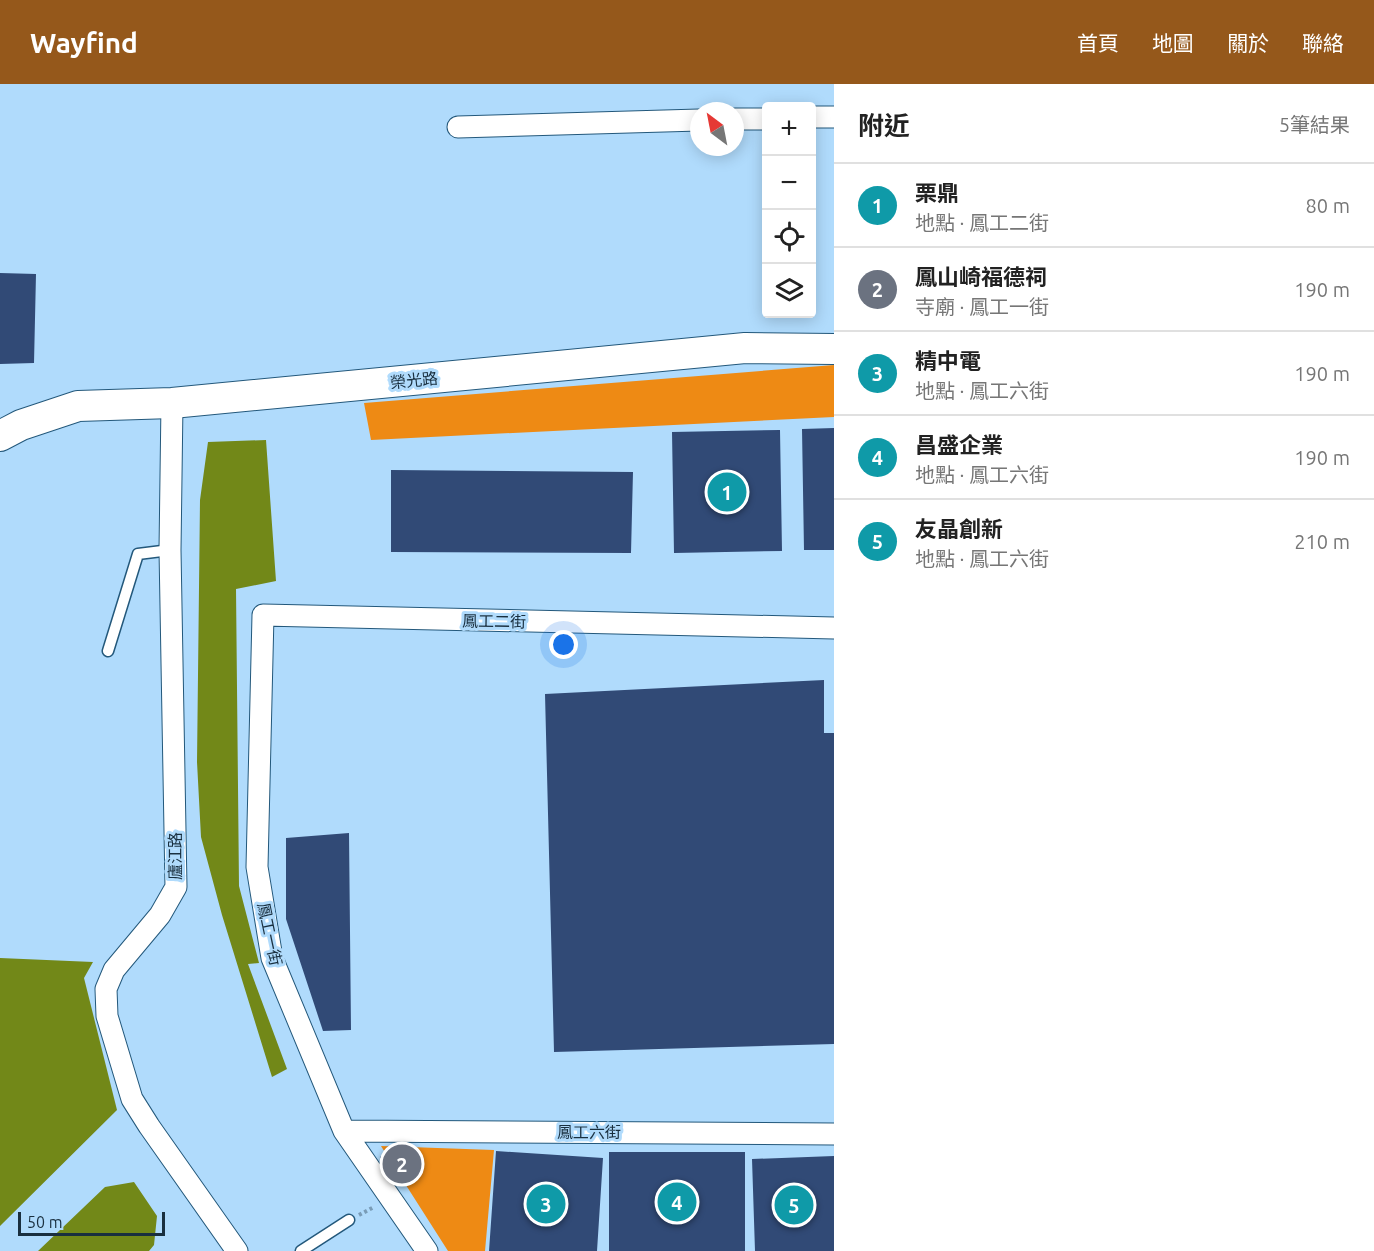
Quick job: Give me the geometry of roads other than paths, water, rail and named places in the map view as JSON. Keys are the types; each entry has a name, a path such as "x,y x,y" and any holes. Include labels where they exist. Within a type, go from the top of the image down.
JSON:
{"street":[{"path":"816,117 834,117"},
{"path":"744,119 762,118"},
{"path":"458,127 690,120"},
{"name":"榮光路","path":"0,436 21,425 78,406 172,403 745,348 834,349"},
{"name":"廬江路","path":"172,403 170,550 176,887 160,915 114,970 106,990 107,1016 132,1098 149,1126 237,1251"},
{"name":"鳳工二街","path":"263,615 834,628"},
{"name":"鳳工一街","path":"263,615 257,867 272,958 344,1131 427,1251"},
{"name":"鳳工六街","path":"344,1131 834,1134"}],"lane":[{"path":"108,651 138,554 170,550"},
{"path":"301,1251 349,1220"}],"place":[{"name":"栗鼎","path":"727,492"},
{"name":"鳳山崎福德祠","path":"402,1164"},
{"name":"昌盛企業","path":"677,1202"},
{"name":"精中電","path":"546,1204"},
{"name":"友晶創新","path":"794,1205"}]}
